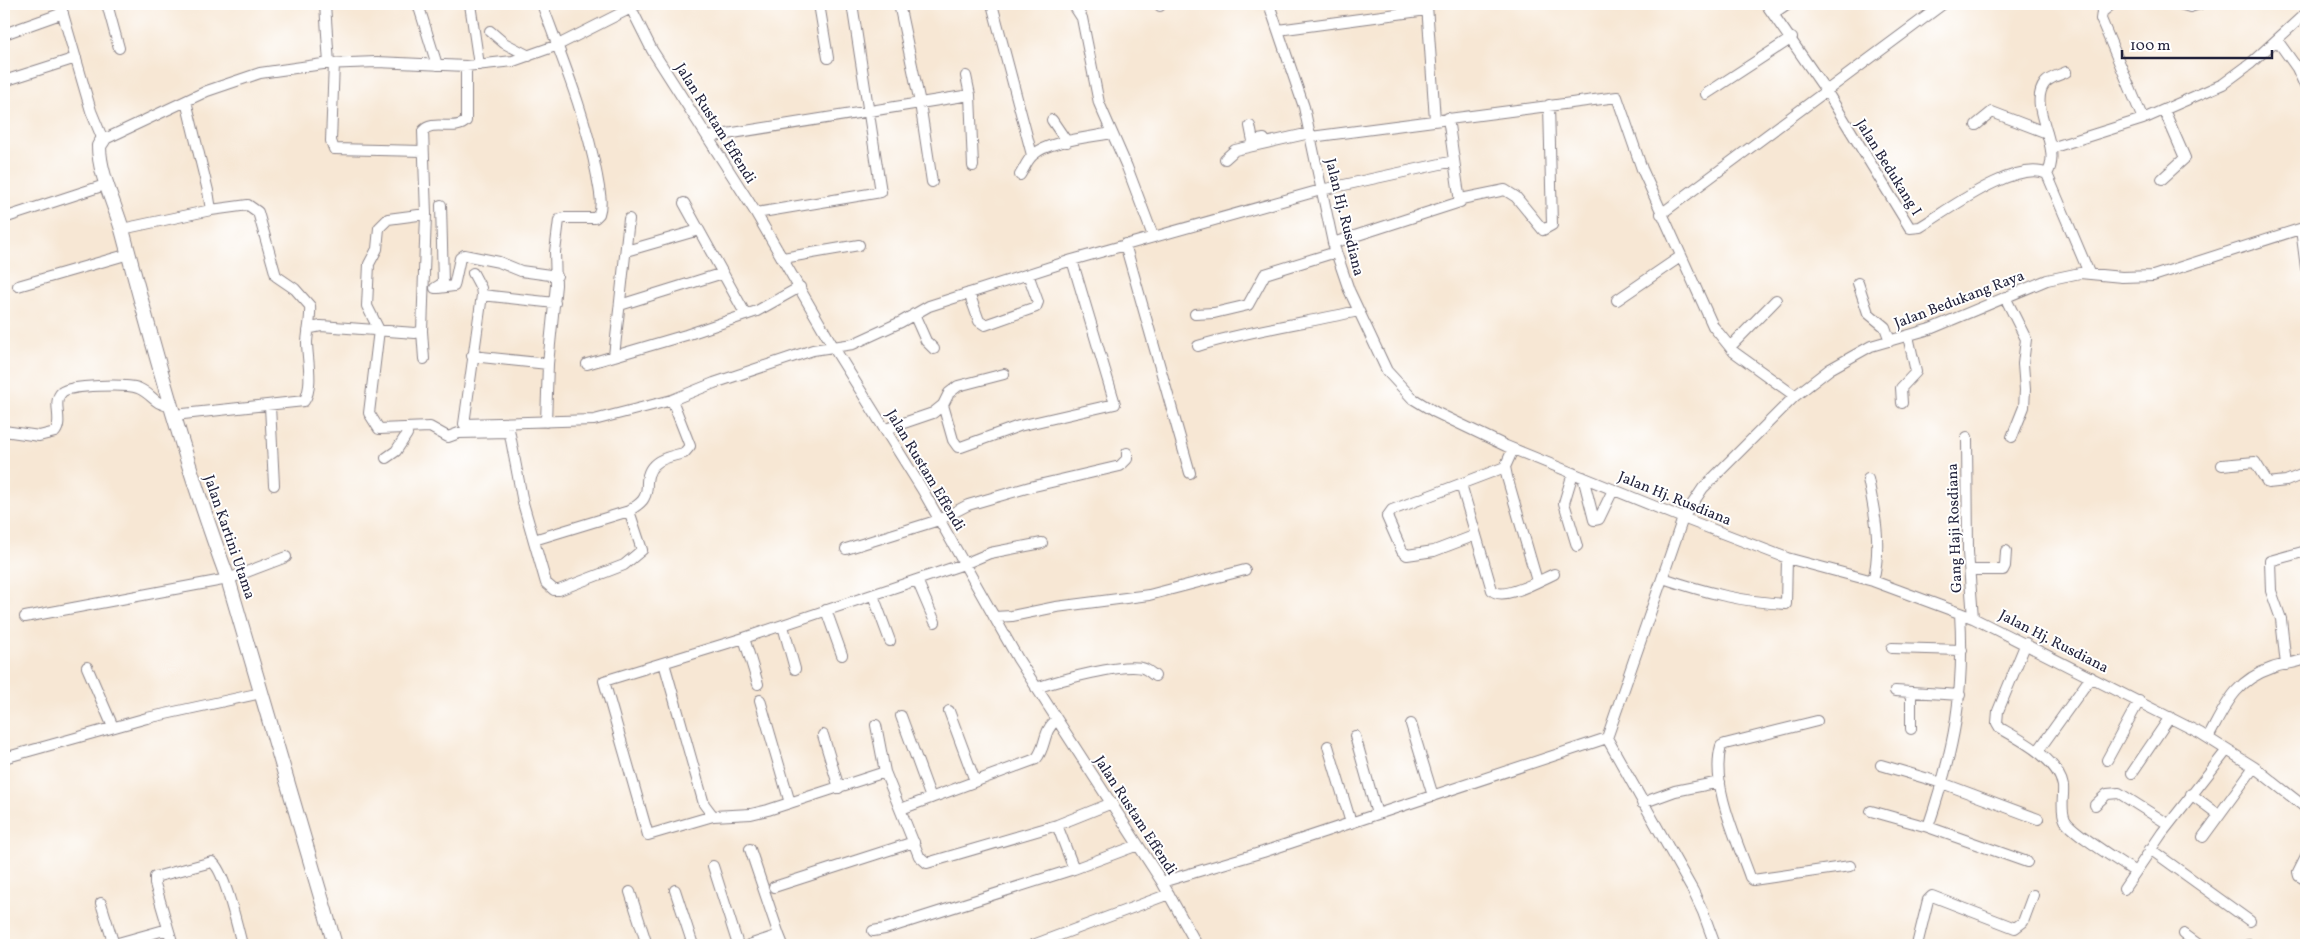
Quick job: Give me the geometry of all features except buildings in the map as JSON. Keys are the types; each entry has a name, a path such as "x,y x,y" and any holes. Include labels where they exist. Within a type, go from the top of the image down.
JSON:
{"street":[{"path":"107,4 120,48"},
{"path":"325,4 331,63 331,141 334,149 423,150"},
{"path":"418,4 437,65"},
{"path":"470,4 479,65"},
{"path":"542,4 578,99 592,150 602,203 599,214 595,218 559,220 555,252 557,276 548,364 546,422"},
{"path":"819,4 828,58"},
{"path":"899,4 920,103 932,182"},
{"path":"992,4 1040,151"},
{"path":"1073,4 1082,18 1099,103 1153,236"},
{"name":"Jalan Hj. Rusdiana","path":"1269,4 1304,107 1320,190 1349,290 1387,371 1412,398 1435,412 1513,449 1684,518 1787,558 1873,581 1973,618 2170,716 2254,767 2306,808"},
{"name":"Jalan Bedukang I","path":"1766,4 1792,38 1827,92 1907,225 1913,229 1920,227 1982,187 2024,173 2042,171 2047,174"},
{"path":"1774,13 1786,4"},
{"path":"1661,214 1943,4"},
{"path":"2112,4 2102,12 2100,20 2143,118"},
{"path":"2180,4 2190,8 2200,4"},
{"path":"4,34 62,8 91,111 103,140 207,90 260,73 331,63 377,62 466,66 513,61 558,45 633,5"},
{"name":"Jalan Rustam Effendi","path":"633,5 652,50 756,213 834,348 886,429 1036,688 1162,882 1197,945"},
{"path":"1278,30 1427,7 1435,120"},
{"path":"756,213 881,192 853,10"},
{"path":"2050,148 2164,110 2235,77 2306,13"},
{"path":"490,31 504,43 530,56"},
{"path":"1706,94 1792,38"},
{"path":"2277,40 2297,68 2306,88"},
{"path":"4,81 76,58"},
{"path":"424,360 422,331 426,214 423,150 424,128 460,124 466,121 466,66"},
{"path":"2066,72 2049,79 2042,89 2041,110 2053,159 2047,174 2089,273"},
{"path":"966,76 970,95 973,166"},
{"path":"708,137 970,95"},
{"path":"1250,126 1253,141 1617,97 1642,170 1705,312 1730,347 1795,396"},
{"path":"186,101 211,210"},
{"path":"1195,314 1214,313 1248,305 1265,274 1458,203 1461,199 1505,190 1511,192 1541,229 1546,230 1552,226 1549,105"},
{"path":"2162,179 2185,158 2164,110"},
{"path":"1976,125 1992,112 2047,133"},
{"path":"1448,118 1461,199"},
{"path":"1052,120 1067,142"},
{"path":"1020,175 1040,151 1067,142 1112,133"},
{"path":"1225,159 1235,150 1310,133"},
{"name":"Jalan Kartini Utama","path":"103,140 99,146 99,153 172,410 203,510 228,579 335,945"},
{"path":"426,214 388,219 379,228 377,249 369,264 368,310 379,330 369,413 380,429 430,427 448,437 459,432 509,428 546,422 594,420 672,400 714,383 813,350 853,344 929,306 1125,244 1320,190 1454,161"},
{"path":"4,218 108,184"},
{"path":"684,203 746,315"},
{"path":"4,431 39,436 54,432 58,424 59,396 62,392 73,388 139,388 156,403 172,410 251,405 270,406 299,402 307,397 310,306 295,289 276,276 258,212 248,205 211,210 122,229"},
{"path":"438,288 444,284 441,205"},
{"path":"614,356 629,219"},
{"path":"2303,228 2306,268"},
{"name":"Jalan Bedukang Raya","path":"1607,738 1684,518 1703,488 1795,396 1830,369 1871,346 1908,336 2047,280 2089,273 2122,277 2154,276 2303,228"},
{"path":"626,250 699,230"},
{"path":"1125,244 1190,473"},
{"path":"783,258 860,246"},
{"path":"18,286 129,254"},
{"path":"424,288 454,286 460,258 464,256 499,262 521,271 557,276"},
{"path":"1617,300 1680,257"},
{"path":"943,405 953,440 958,447 961,447 1018,426 1115,404 1076,259"},
{"path":"474,273 482,295 464,424 509,428"},
{"path":"620,305 722,273"},
{"path":"969,293 979,321 985,325 1036,307 1038,302 1028,274"},
{"path":"1858,283 1868,313 1885,327 1890,341"},
{"path":"587,364 746,315 800,287"},
{"path":"482,295 555,303"},
{"path":"2005,297 2026,339 2023,364 2024,407 2012,437"},
{"path":"1730,347 1776,300"},
{"path":"1198,346 1219,339 1302,324 1358,311"},
{"path":"914,314 926,340 934,349"},
{"path":"308,332 311,328 320,326 415,333 422,331"},
{"path":"1902,403 1902,385 1912,378 1916,372 1908,336"},
{"path":"472,356 548,364"},
{"path":"886,429 934,412 943,405 949,393 958,386 1004,374"},
{"path":"534,540 629,511 644,499 647,492 648,474 654,463 688,451 689,440 672,400"},
{"path":"270,406 274,485"},
{"path":"509,428 523,503 546,583 554,590 559,590 624,565 640,553 642,547 629,511"},
{"path":"386,458 402,442 407,434 405,429"},
{"name":"Gang Haji Rosdiana","path":"1967,437 1973,618"},
{"path":"1513,449 1505,467 1510,492 1537,581"},
{"path":"846,549 939,520 968,505 1030,487 1120,466 1127,459 1127,453"},
{"path":"2222,465 2255,462 2268,483 2286,481 2306,473"},
{"path":"1476,534 1434,551 1412,556 1402,551 1387,517 1392,510 1505,467"},
{"path":"1573,473 1564,503 1577,546"},
{"path":"1583,478 1594,520 1599,519 1614,490"},
{"path":"1868,479 1879,547 1873,581"},
{"path":"1461,484 1492,590 1495,593 1504,595 1554,574"},
{"path":"885,772 840,788 750,814 713,816 648,835 604,681 782,626 964,564 990,553 1042,543"},
{"path":"1970,570 2003,570 2006,551"},
{"path":"2286,665 2281,619 2271,591 2270,561 2306,551"},
{"path":"25,617 228,579 286,557"},
{"path":"1663,578 1707,594 1753,603 1786,604 1787,558"},
{"path":"994,617 1012,616 1056,607 1148,595 1244,570"},
{"path":"917,580 934,622"},
{"path":"874,595 890,642"},
{"path":"826,610 842,656"},
{"path":"1928,826 1952,750 1960,694 1962,650 1960,613"},
{"path":"782,626 795,669"},
{"path":"744,638 758,684"},
{"path":"2026,644 1998,711 1997,723 2000,728 2038,751 2060,779 2063,786 2063,812 2069,826 2135,872"},
{"path":"1892,648 1962,650"},
{"path":"2208,738 2232,693 2239,686 2254,676 2306,659"},
{"path":"664,663 704,804 713,816"},
{"path":"87,667 113,727"},
{"path":"1036,688 1061,680 1117,669 1140,668 1155,676"},
{"path":"2038,751 2091,677"},
{"path":"1895,691 1960,694"},
{"path":"1911,692 1911,729"},
{"path":"4,758 113,727 261,693"},
{"path":"760,700 790,803"},
{"path":"2107,760 2139,701"},
{"path":"950,711 975,781"},
{"path":"901,716 931,798"},
{"path":"2132,773 2170,716"},
{"path":"901,809 1036,759 1040,753 1046,729 1057,720"},
{"path":"1817,721 1725,744 1720,750 1720,782 1726,808 1752,880 1756,881 1850,866"},
{"path":"1411,724 1433,796"},
{"path":"876,725 885,772 919,856 927,863 1057,825 1112,803"},
{"path":"823,735 840,788"},
{"path":"1355,736 1377,814"},
{"path":"1162,882 1264,852 1607,738 1693,891 1703,912 1714,945"},
{"path":"1328,746 1351,823"},
{"path":"2124,889 2168,824 2227,750"},
{"path":"1882,765 1942,783 2038,819"},
{"path":"2203,838 2254,767"},
{"path":"1642,803 1675,791 1720,782"},
{"path":"2095,805 2107,794 2119,793 2168,824"},
{"path":"2191,794 2219,815"},
{"path":"1871,810 1928,826 2027,862"},
{"path":"1057,825 1074,868"},
{"path":"774,887 914,842"},
{"path":"873,931 885,929 1074,868 1138,845"},
{"path":"749,945 781,940 750,849"},
{"path":"2150,849 2250,921"},
{"path":"2306,856 2298,872 2299,876 2306,880"},
{"path":"173,945 155,884 155,877 212,862 218,866 242,945"},
{"path":"713,866 738,945"},
{"path":"675,890 693,945"},
{"path":"630,892 647,945"},
{"path":"1033,945 1169,894"},
{"path":"1917,945 1928,900 1932,896 2015,928 2023,922 2033,895"},
{"path":"101,903 113,945 168,929"},
{"path":"2184,934 2199,945"},
{"path":"2248,945 2258,945"}]}
